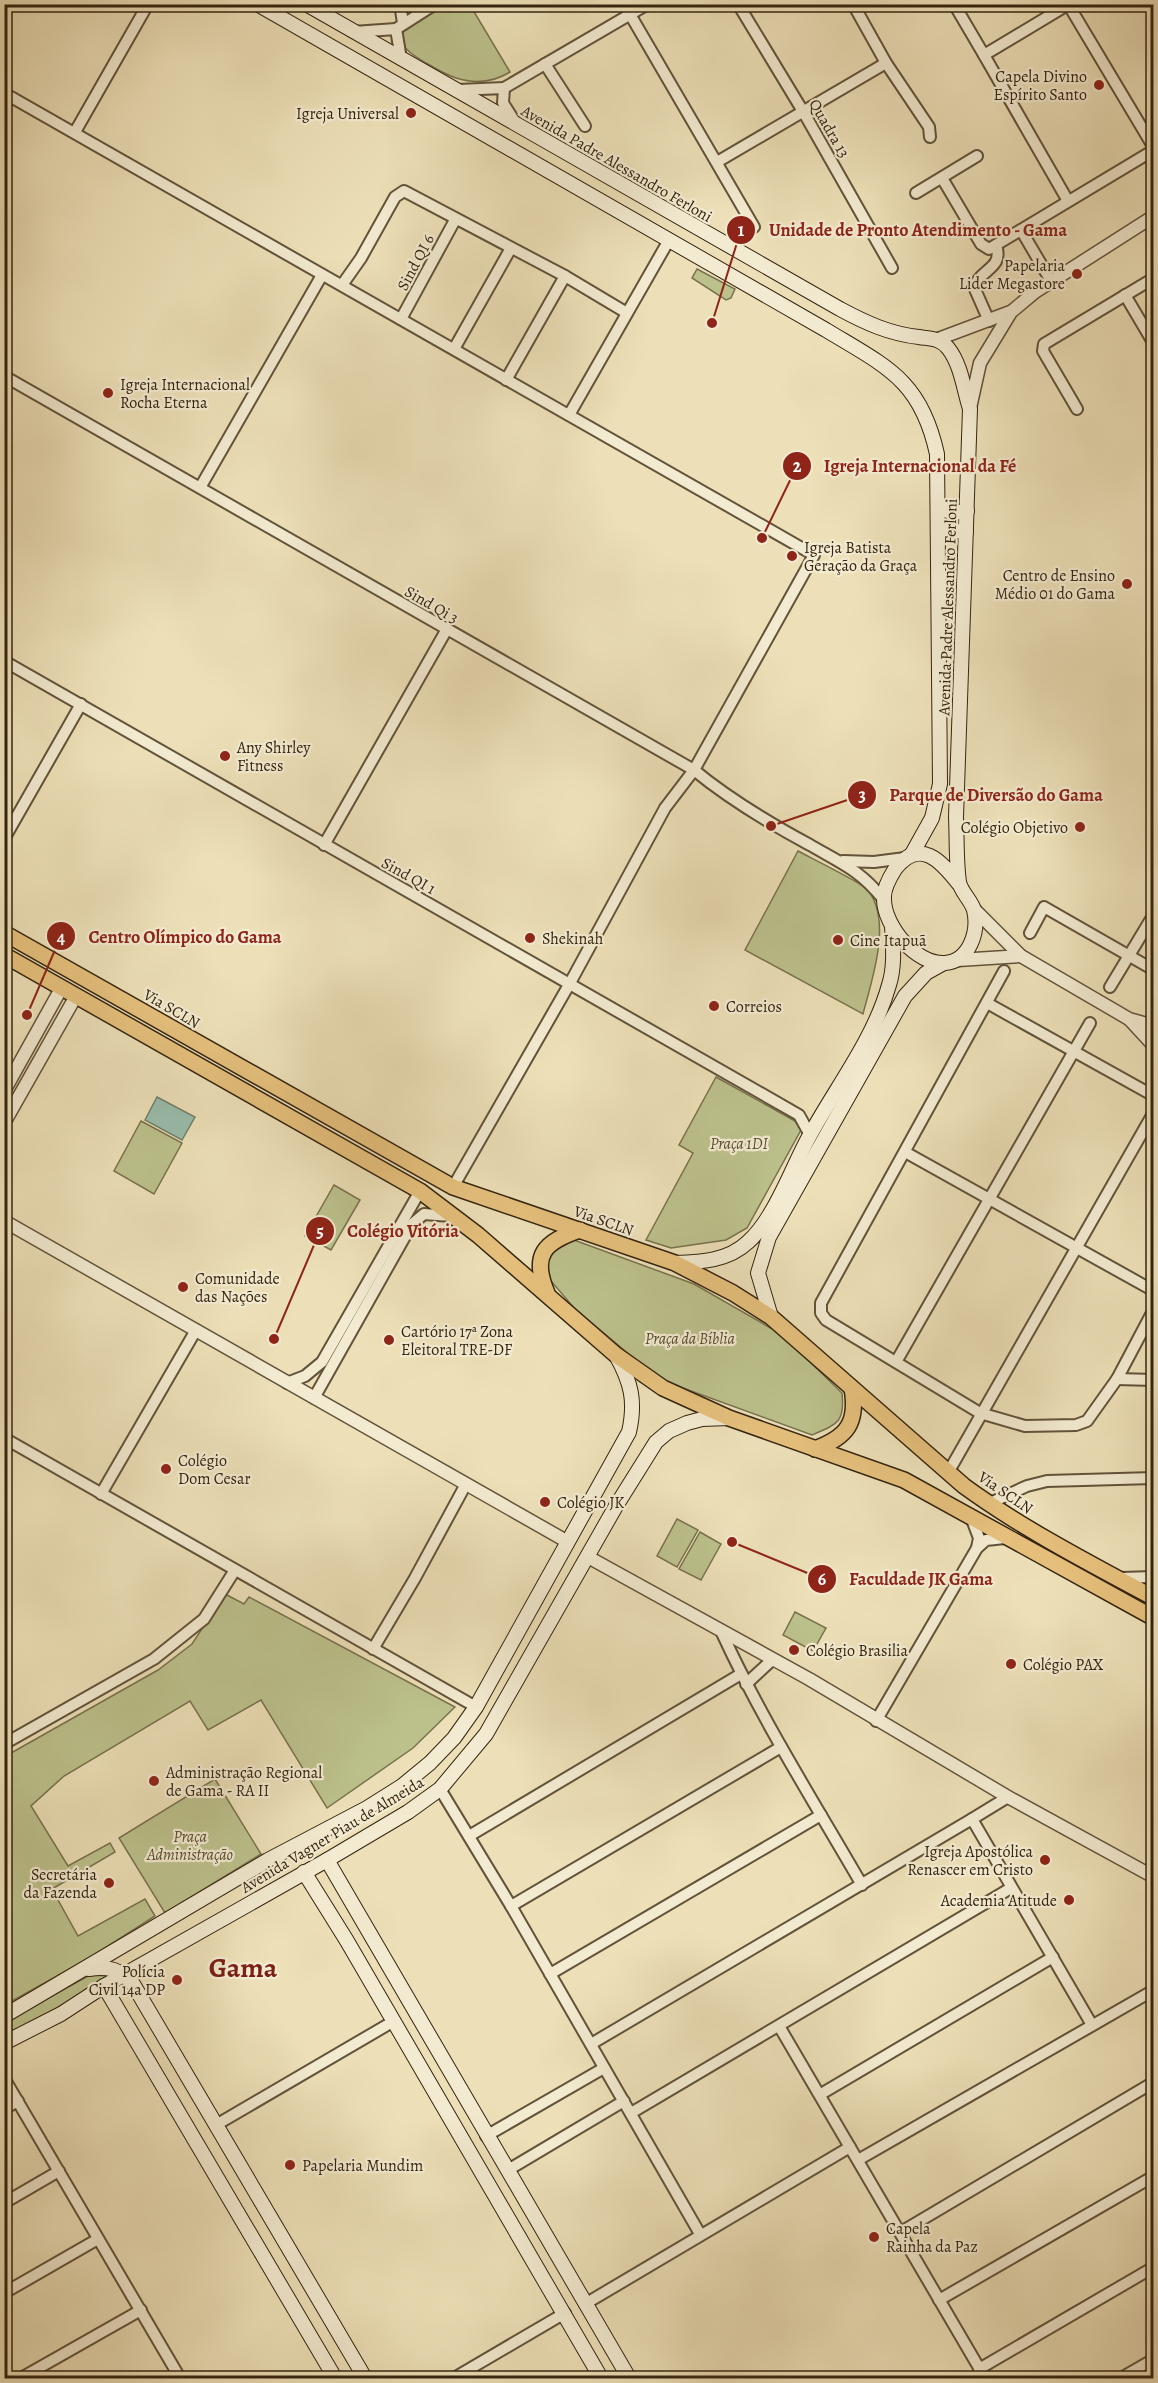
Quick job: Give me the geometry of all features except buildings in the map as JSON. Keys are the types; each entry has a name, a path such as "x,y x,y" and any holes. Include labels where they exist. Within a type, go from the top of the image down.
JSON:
{"main road":[{"name":"Avenida Padre Alessandro Ferloni","path":"257,4 812,321 893,370 918,399 932,429 937,454 940,786 932,818 908,856"},
{"name":"Avenida Padre Alessandro Ferloni","path":"306,4 840,309 878,328 902,335 938,339 953,356 970,409 956,818 959,884"},
{"path":"812,321 820,312 823,299"},
{"path":"826,330 831,314 840,309"},
{"path":"938,507 953,513 967,511"},
{"path":"938,535 947,530 966,532"},
{"path":"675,1263 700,1263 720,1258 748,1242 764,1223 821,1115 875,1022 890,984 894,954 892,926 883,899 887,883 908,856 923,854 940,861 959,884 974,909 975,932 969,947 951,961 926,973 905,996 769,1237 758,1273 771,1317"},
{"path":"892,926 906,946 923,959 951,961"},
{"name":"Via SCLN","path":"4,933 453,1187 675,1263 771,1317 988,1504 1020,1525 1154,1598"},
{"path":"4,955 420,1191 478,1234 616,1355 663,1388 729,1418 904,1479 1154,1618"},
{"path":"98,1008 106,1000 106,991"},
{"path":"117,1019 119,1009 127,1003"},
{"path":"547,1294 541,1280 543,1253 556,1238 580,1230"},
{"name":"Avenida Vagner Piau de Almeida","path":"4,2016 268,1860 367,1808 402,1786 430,1763 454,1738 476,1707 620,1453 629,1432 633,1413 631,1385 616,1355"},
{"path":"815,1449 832,1443 846,1432 854,1416 852,1388"},
{"name":"Avenida Vagner Piau de Almeida","path":"4,2043 61,2014 124,1974 327,1860 440,1788 486,1734 616,1506 656,1442 669,1431 702,1419 729,1418"},
{"path":"594,1496 604,1495 616,1506"},
{"path":"547,1581 542,1594 545,1598 556,1600 565,1594"},
{"path":"367,1808 363,1817 364,1822 369,1829 377,1829"},
{"path":"341,1821 350,1823 354,1830 348,1846"},
{"path":"327,1860 365,1930 476,2120 508,2170 628,2379"},
{"path":"304,1872 347,1941 565,2313 601,2379"},
{"path":"347,1941 354,1931 365,1930"},
{"path":"86,1969 103,1967 124,1974 151,2012 364,2379"},
{"path":"104,1986 335,2379"},
{"path":"458,2132 468,2129 476,2120"},
{"path":"470,2151 472,2145 486,2136"},
{"path":"259,2249 281,2236"},
{"path":"267,2263 289,2250"}],"street":[{"path":"75,132 148,4"},
{"path":"400,4 401,59"},
{"path":"353,32 399,26 435,4"},
{"path":"624,4 754,227"},
{"path":"453,89 504,88 648,4"},
{"name":"Quadra 13","path":"738,4 804,113 892,268"},
{"path":"853,4 886,63 929,127 930,137"},
{"path":"954,4 1068,201"},
{"path":"942,178 981,244 990,249 1154,149 1068,5 984,55"},
{"path":"717,162 886,63"},
{"path":"545,64 585,126"},
{"path":"504,88 503,103 517,124"},
{"path":"4,93 814,555 694,770 665,808 570,983 453,1187"},
{"path":"916,194 977,156"},
{"path":"342,285 361,258 399,192 404,191 455,220 565,276 627,313"},
{"path":"938,339 1011,312 1051,281 1154,216"},
{"name":"Sind QI 6","path":"402,319 455,220"},
{"path":"1021,230 1051,281"},
{"path":"569,415 669,240"},
{"path":"989,321 974,287 997,261 999,254 996,245"},
{"path":"454,349 511,248"},
{"path":"201,486 322,275"},
{"path":"506,380 565,276"},
{"path":"1077,409 1043,351 1044,344 1154,278"},
{"path":"1125,294 1154,344"},
{"path":"970,409 980,363 1011,312"},
{"name":"Sind Qi 3","path":"4,376 201,486 447,630 694,770 710,784 810,846 849,863"},
{"path":"324,845 447,630"},
{"name":"Sind QI 1","path":"4,661 799,1116"},
{"path":"4,839 81,704"},
{"path":"849,863 874,862 908,856"},
{"path":"849,863 883,899"},
{"path":"1030,933 1044,907 1154,970"},
{"path":"974,909 1021,956 1129,1019 1154,1026"},
{"path":"1110,987 1154,914"},
{"path":"951,961 1021,956"},
{"path":"1004,971 820,1308 826,1320 980,1413 1025,1426 1076,1425 1087,1421 1117,1379 1154,1309"},
{"path":"20,1096 16,1089 5,1089 62,987"},
{"path":"4,1123 76,996"},
{"path":"987,1003 1154,1096"},
{"path":"1129,1019 1154,1046"},
{"path":"896,1362 1090,1023"},
{"path":"949,1471 980,1413 1154,1112"},
{"path":"810,1135 799,1116 821,1115"},
{"path":"905,1152 1154,1291"},
{"path":"287,1383 305,1376 322,1362 420,1191"},
{"path":"314,1398 412,1224 424,1214 452,1216"},
{"path":"4,1221 568,1542"},
{"path":"101,1494 196,1330"},
{"path":"1117,1379 1154,1380"},
{"path":"4,1438 476,1707"},
{"path":"988,1504 1027,1486 1047,1481 1154,1478"},
{"path":"373,1649 466,1484"},
{"path":"970,1515 979,1538 977,1548"},
{"path":"876,1721 977,1548 986,1540 993,1538 1011,1539"},
{"path":"588,1557 772,1660 1008,1797 1154,1877"},
{"path":"4,1744 154,1659 204,1619 235,1570"},
{"path":"1118,1578 1154,1577"},
{"path":"722,1633 743,1679 862,1885"},
{"path":"469,1836 743,1679 772,1660"},
{"path":"511,1906 781,1747"},
{"path":"440,1788 511,1906 700,2234"},
{"path":"591,2044 1008,1797"},
{"path":"550,1974 821,1815"},
{"path":"972,1818 1092,2025"},
{"path":"631,2113 1011,1888"},
{"path":"821,2094 1053,1957"},
{"path":"858,2160 1154,1990"},
{"path":"216,2125 394,2022"},
{"path":"779,2026 821,2094 982,2374 1154,2268"},
{"path":"486,2136 604,2067"},
{"path":"4,2078 141,2310 178,2378"},
{"path":"901,2232 1154,2082"},
{"path":"4,2109 18,2101"},
{"path":"508,2170 624,2101"},
{"path":"585,2304 850,2147"},
{"path":"4,2203 59,2171"},
{"path":"939,2300 1154,2176"},
{"path":"4,2294 98,2239"},
{"path":"21,2379 141,2310"},
{"path":"454,2379 565,2313"},
{"path":"1121,2379 1154,2360"}],"green space":[{"path":"445,5 470,5 510,72 491,80 463,80 436,69 407,50 402,39 405,28"},
{"path":"697,269 735,289 731,298 726,300 692,278"},
{"path":"798,851 863,886 875,902 880,933 875,967 863,1014 745,950"},
{"name":"Praça 1DI","path":"716,1077 795,1121 801,1130 747,1228 726,1240 671,1248 646,1240 693,1153 679,1145"},
{"path":"141,1121 182,1143 154,1194 114,1171"},
{"path":"334,1185 360,1200 331,1250 305,1236"},
{"name":"Praça da Bíblia","path":"574,1240 694,1284 781,1334 842,1393 842,1410 838,1421 812,1435 669,1383 636,1360 575,1309 545,1274 550,1253"},
{"path":"677,1519 698,1530 677,1567 657,1556"},
{"path":"700,1532 721,1544 701,1580 679,1569"},
{"path":"225,1594 244,1604 249,1597 455,1707 413,1748 327,1808 261,1700 208,1730 190,1701 64,1776 31,1806 68,1866 110,1843 115,1852 52,1889 78,1936 145,1899 155,1916 91,1957 5,2005 4,1757 158,1670 192,1644"},
{"path":"795,1612 826,1628 813,1651 783,1635"},
{"name":"Praça Administração","path":"215,1779 261,1854 165,1913 119,1838"},
{"path":"90,1975 111,1976 5,2039 5,2022"}],"shaded area":[{"path":"157,1097 195,1117 182,1140 145,1120"}],"place":[{"name":"Capela Divino Espírito Santo","path":"1099,85"},
{"name":"Igreja Universal","path":"411,113"},
{"name":"Papelaria Lider Megastore","path":"1077,274"},
{"name":"Unidade de Pronto Atendimento - Gama","path":"712,323"},
{"name":"Igreja Internacional Rocha Eterna","path":"108,393"},
{"name":"Igreja Internacional da Fé","path":"762,538"},
{"name":"Igreja Batista Geração da Graça","path":"792,556"},
{"name":"Centro de Ensino Médio 01 do Gama","path":"1127,584"},
{"name":"Any Shirley Fitness","path":"225,756"},
{"name":"Parque de Diversão do Gama","path":"771,826"},
{"name":"Colégio Objetivo","path":"1080,827"},
{"name":"Shekinah","path":"530,938"},
{"name":"Cine Itapuã","path":"838,940"},
{"name":"Correios","path":"714,1006"},
{"name":"Centro Olímpico do Gama","path":"27,1015"},
{"name":"Comunidade das Nações","path":"183,1287"},
{"name":"Colégio Vitória","path":"274,1339"},
{"name":"Cartório 17ª Zona Eleitoral TRE-DF","path":"389,1340"},
{"name":"Colégio Dom Cesar","path":"166,1469"},
{"name":"Colégio JK","path":"545,1502"},
{"name":"Faculdade JK Gama","path":"732,1542"},
{"name":"Colégio Brasilia","path":"794,1650"},
{"name":"Colégio PAX","path":"1011,1664"},
{"name":"Administração Regional de Gama - RA II","path":"154,1781"},
{"name":"Igreja Apostólica Renascer em Cristo","path":"1045,1860"},
{"name":"Secretária da Fazenda","path":"109,1883"},
{"name":"Academia Atitude","path":"1069,1900"},
{"name":"Polícia Civil 14a DP","path":"177,1980"},
{"name":"Papelaria Mundim","path":"290,2165"},
{"name":"Capela Rainha da Paz","path":"874,2237"}],"district":[{"name":"Gama","path":"243,1967"}]}
